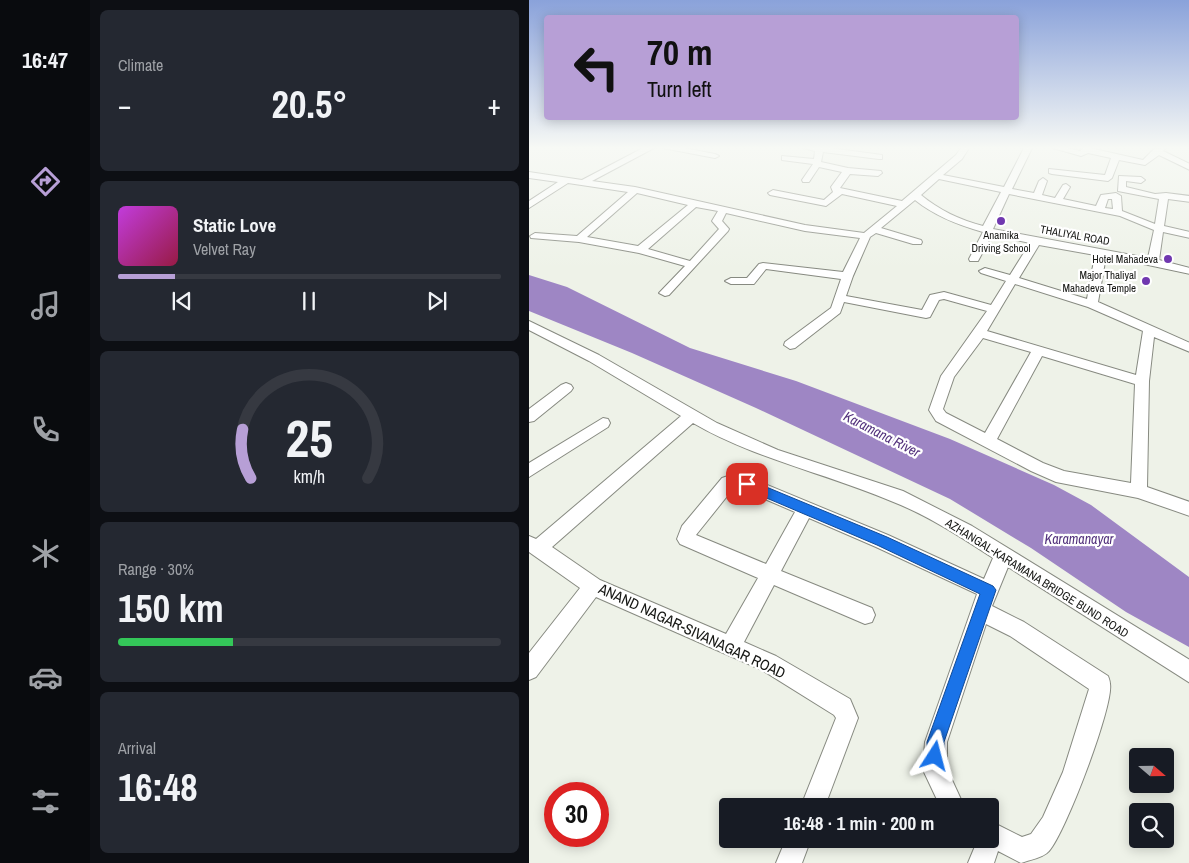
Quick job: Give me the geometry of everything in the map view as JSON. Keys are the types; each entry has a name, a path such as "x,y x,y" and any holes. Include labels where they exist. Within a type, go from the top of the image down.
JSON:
{"street":[{"path":"529,205 554,188"},
{"path":"624,188 724,208 805,228 870,233 917,242"},
{"path":"835,188 840,191 902,204"},
{"path":"790,345 836,310 847,276 870,233 922,188"},
{"path":"1002,188 1057,202 1118,214 1189,235"},
{"path":"1037,197 1040,188"},
{"path":"1057,202 1065,188"},
{"path":"1121,188 1137,194 1189,199"},
{"path":"974,259 1007,189"},
{"path":"579,239 635,190"},
{"path":"773,192 826,203 840,191"},
{"name":"THALIYAL ROAD","path":"915,195 923,204 935,211 973,226 1189,271"},
{"path":"1099,210 1103,197 1116,196 1118,214"},
{"path":"1153,262 1164,198"},
{"path":"640,250 695,203"},
{"path":"665,292 692,265 724,228 717,221 724,208"},
{"path":"535,236 579,239 640,250 692,265"},
{"path":"1036,240 980,333 948,376 936,410 947,422 1062,477 1139,491 1189,509"},
{"path":"1092,304 1101,252"},
{"path":"731,281 750,282 763,266 847,276"},
{"path":"985,271 1092,304 1189,348"},
{"path":"841,298 926,314 934,297 944,295 993,309"},
{"name":"AZHANGAL-KARAMANA BRIDGE BUND ROAD","path":"529,325 594,358 712,428 772,454 897,496 966,531 1189,673"},
{"path":"1139,491 1142,380 1149,330"},
{"path":"980,333 1142,380"},
{"path":"988,442 1039,350"},
{"path":"529,417 566,388"},
{"path":"534,546 692,415"},
{"path":"529,471 603,423"},
{"path":"865,614 686,539 688,531 728,483 747,484 882,541 985,601 1017,629 1100,684 1098,698 1074,774 1048,832 1039,844 1021,850 999,838"},
{"path":"731,646 805,508"},
{"name":"ANAND NAGAR-SIVANAGAR ROAD","path":"534,546 593,586 769,663 842,707 847,718 816,798"},
{"path":"948,798 935,770 936,742 985,601 1004,555"},
{"path":"529,670 593,586"},
{"path":"789,863 795,848"},
{"path":"981,863 986,848"}],"water":[{"name":"Karamanayar","path":"529,275 567,287 690,348 796,381 950,439 1054,485 1091,505 1189,577 1189,647 1126,612 1031,548 950,499 756,408 632,353 529,311"}],"place":[{"name":"Anamika Driving School","path":"1001,221"},
{"name":"Hotel Mahadeva","path":"1168,259"},
{"name":"Major Thaliyal Mahadeva Temple","path":"1146,281"}],"route":[{"path":"747,484 882,541 988,590 936,742 935,756"}],"water label":[{"name":"Karamana River","path":"882,434"}]}
